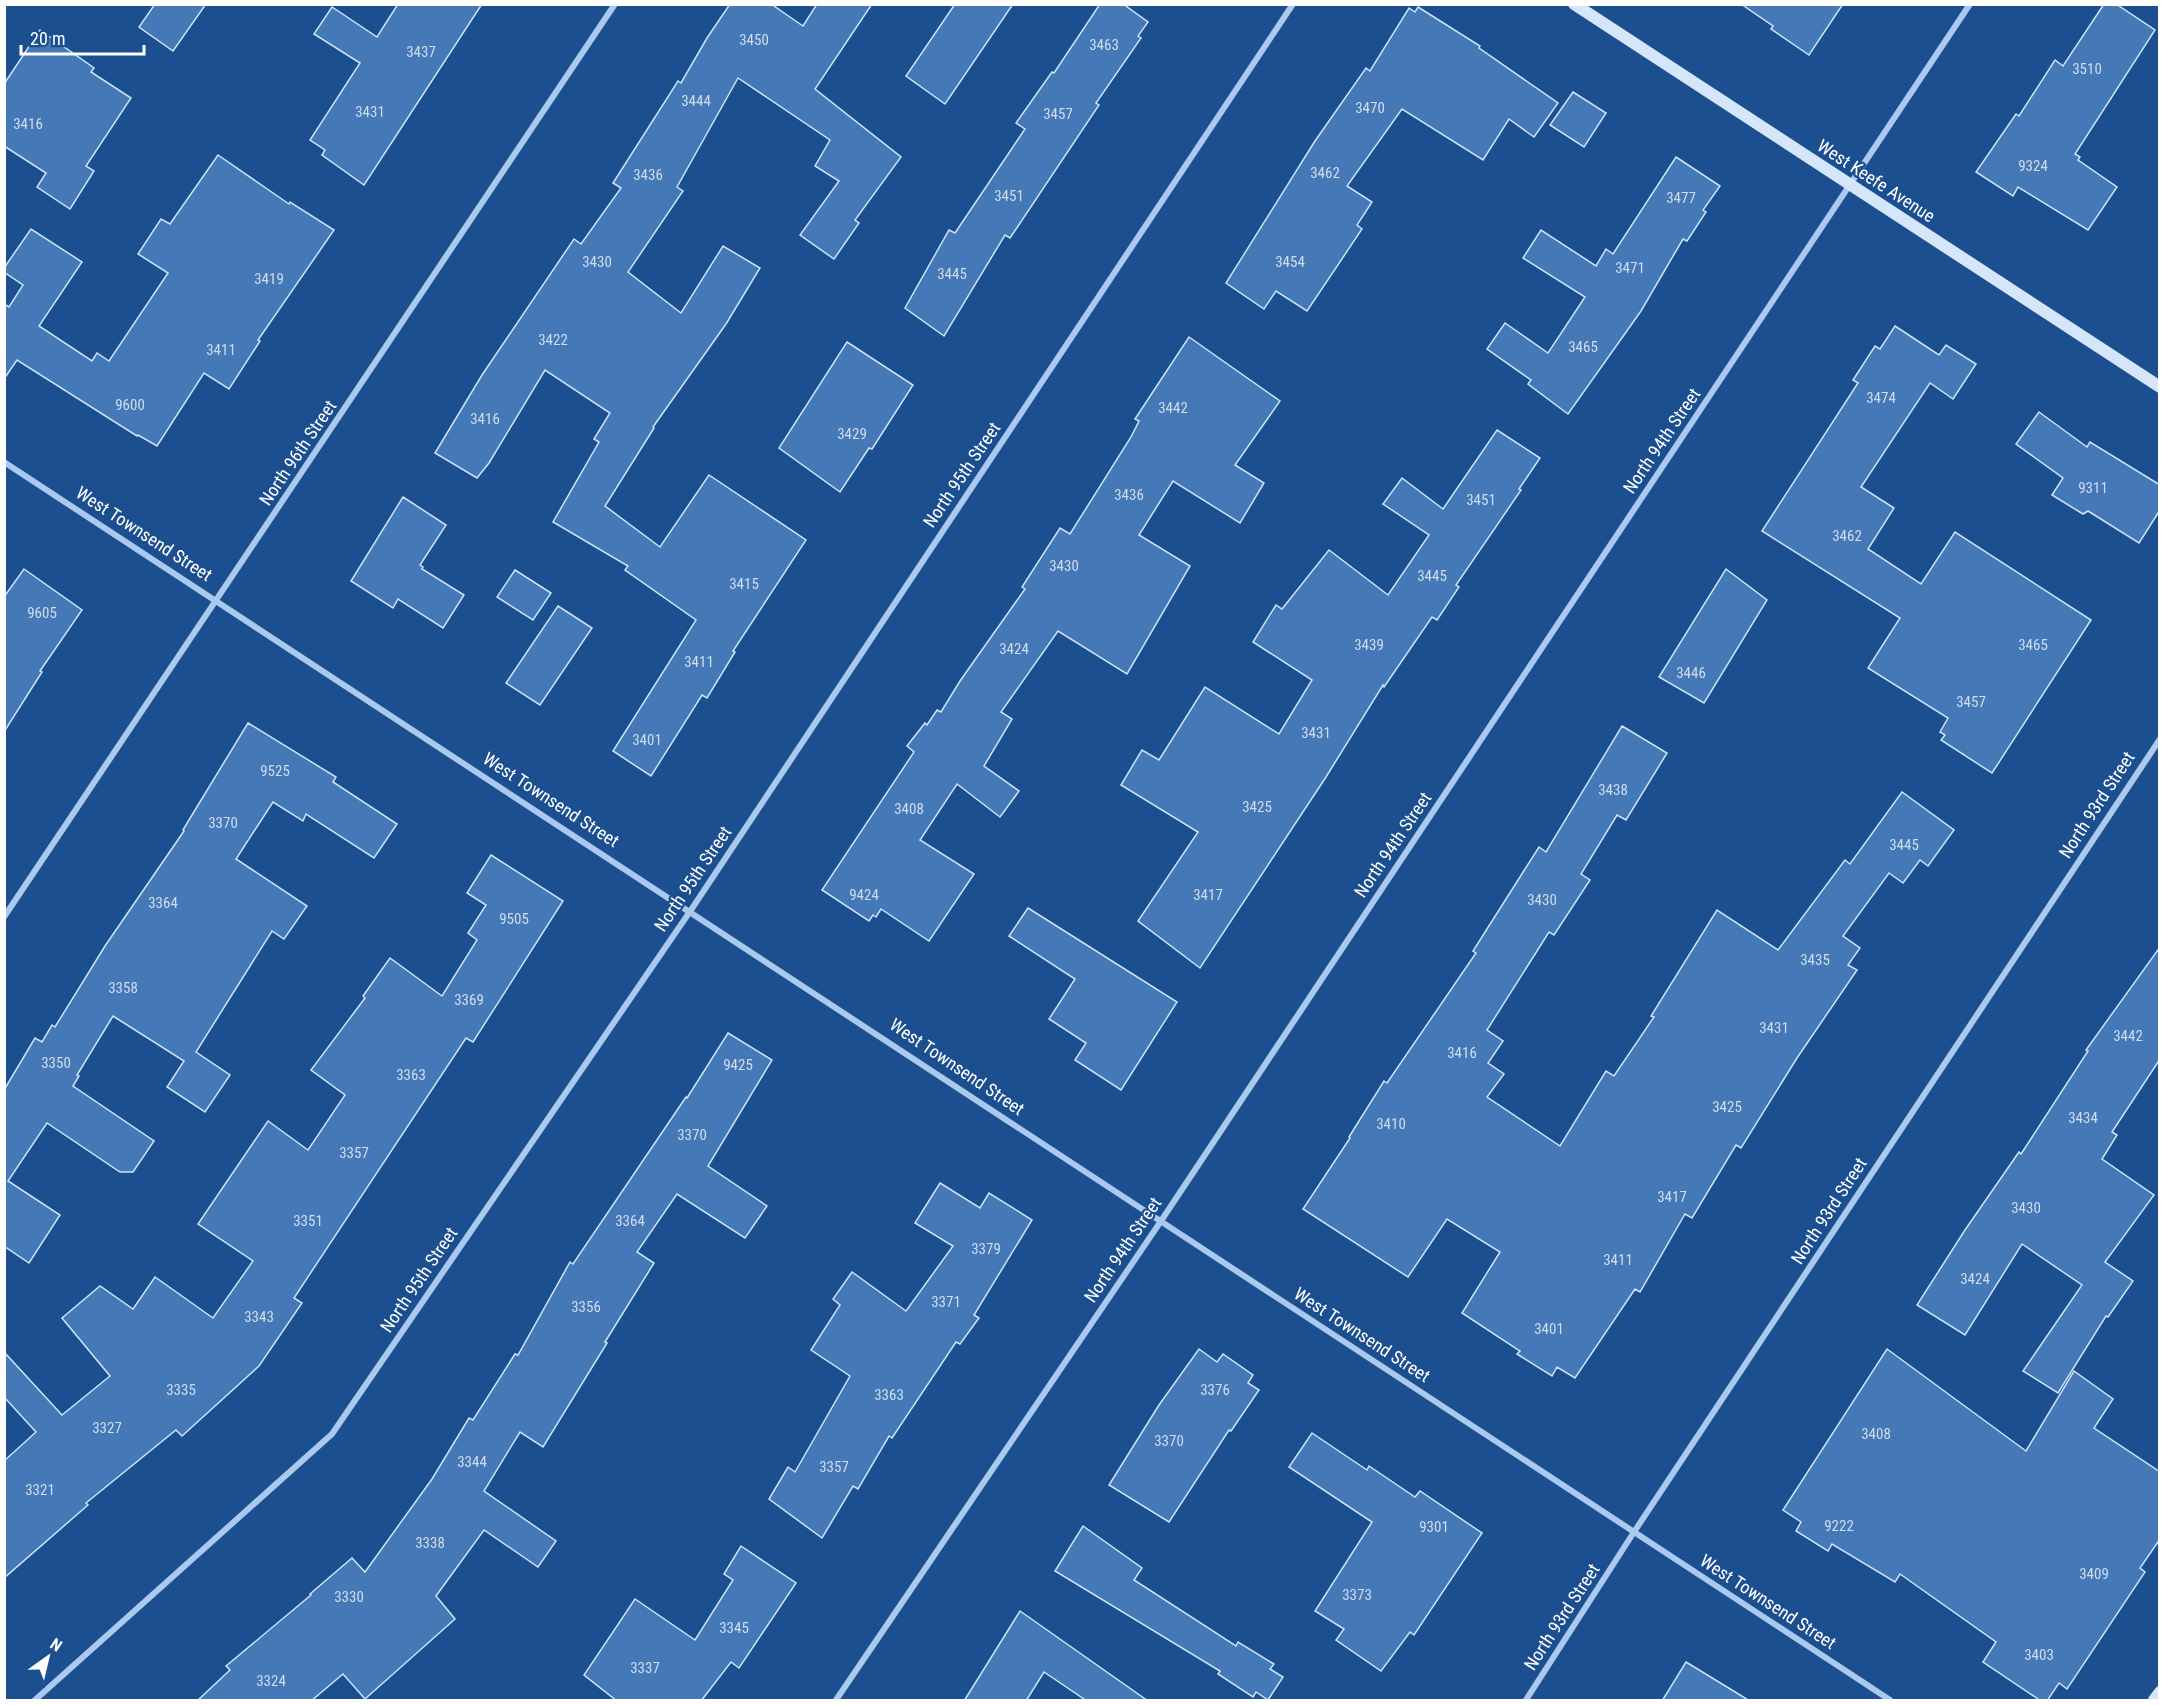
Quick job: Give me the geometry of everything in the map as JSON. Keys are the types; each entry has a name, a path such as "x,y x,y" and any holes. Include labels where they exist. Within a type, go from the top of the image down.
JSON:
{"street":[{"name":"North 96th Street","path":"4,917 615,4"},
{"name":"North 95th Street","path":"35,1701 332,1434 692,910 1293,4"},
{"name":"West Keefe Avenue","path":"1574,4 2160,387"},
{"name":"North 94th Street","path":"836,1701 1161,1221 1970,4"},
{"name":"West Townsend Street","path":"4,462 692,910 1890,1701"},
{"name":"North 93rd Street","path":"1526,1701 1634,1532 2160,739"},
{"path":"2154,1701 2160,1692"}],"building":[{"path":"155,4 206,4 173,51 139,27"},
{"path":"398,4 482,4 364,185 322,155 325,150 310,140 360,63 314,34 332,7 377,37"},
{"path":"730,4 771,4 803,26 817,4 872,4 815,89 901,157 855,220 859,223 834,259 800,235 839,181 815,166 830,140 738,78 677,187 683,191 628,272 681,313 723,246 760,268 726,324 653,427 605,506 660,547 709,475 806,540 733,651 735,652 707,698 702,695 651,776 613,751 696,620 625,570 628,566 553,522 599,442 594,439 610,413 545,370 489,463 477,478 435,453 482,375 574,239 581,244 621,188 613,183 678,81 681,83"},
{"path":"955,4 1013,4 945,104 906,76"},
{"path":"1100,4 1123,4 1148,22 1138,36 1141,38 1096,103 1099,105 1010,238 1005,235 944,336 905,308 949,230 955,233 1025,129 1016,123 1052,72 1054,73"},
{"path":"1741,4 1843,4 1809,55 1771,29 1773,26"},
{"path":"2104,4 2116,4 2155,30 2075,154 2080,157 2078,160 2117,187 2088,230 2018,187 2013,196 1976,172 2016,114 2019,116 2055,60 2063,66"},
{"path":"1418,7 1480,46 1479,48 1558,103 1534,137 1509,119 1483,160 1402,109 1347,186 1372,202 1357,225 1362,229 1307,311 1276,291 1264,309 1226,283 1315,141 1366,68 1370,71 1409,8 1415,12"},
{"path":"40,30 94,68 91,72 131,98 86,166 94,171 70,209 37,187 46,173 4,146 4,84"},
{"path":"1573,92 1606,113 1584,147 1550,125"},
{"path":"218,155 289,204 290,202 334,230 258,340 260,341 229,389 204,373 157,446 137,436 17,360 4,379 4,304 9,307 23,285 4,272 4,268 31,229 82,262 39,326 92,361 97,353 109,361 168,273 138,254 161,219 170,224"},
{"path":"1676,157 1720,186 1703,210 1706,212 1687,241 1683,239 1641,311 1568,414 1528,384 1531,380 1487,349 1505,323 1548,353 1585,297 1523,258 1541,230 1596,266 1606,249 1613,254"},
{"path":"1895,326 1939,355 1946,345 1976,364 1953,399 1930,383 1861,487 1894,508 1868,549 1921,584 1955,532 2091,620 1992,773 1941,740 1945,735 1940,732 1948,718 1868,668 1900,618 1762,531 1858,383 1853,380 1875,346 1880,349"},
{"path":"1189,337 1280,401 1235,465 1264,483 1240,523 1173,481 1139,535 1190,566 1127,674 1058,631 1001,712 1012,719 984,766 1019,791 1000,817 957,784 920,840 974,874 929,941 881,909 876,917 873,915 869,921 822,890 914,752 907,746 925,723 927,725 937,710 941,712 1025,589 1022,587 1060,528 1070,534 1131,437 1139,421 1135,419"},
{"path":"847,342 913,385 872,449 869,448 840,492 779,448"},
{"path":"2039,412 2087,447 2090,442 2160,485 2160,510 2139,543 2088,511 2083,514 2052,495 2063,478 2016,444"},
{"path":"1497,430 1540,458 1519,489 1521,490 1456,585 1459,587 1437,620 1432,617 1384,687 1383,685 1326,777 1200,968 1138,921 1198,832 1121,785 1142,750 1159,760 1205,687 1279,734 1312,680 1253,642 1276,605 1282,609 1329,550 1388,595 1429,535 1383,504 1402,478 1443,509"},
{"path":"403,497 446,525 420,565 422,569 464,595 443,628 398,599 393,608 351,581"},
{"path":"24,569 82,610 40,671 42,672 4,732 4,597"},
{"path":"1726,569 1767,600 1704,703 1659,677"},
{"path":"515,570 551,593 533,620 497,597"},
{"path":"558,606 592,628 540,705 506,683"},
{"path":"248,723 336,777 333,782 397,824 374,858 306,814 303,821 273,802 236,859 307,906 284,939 272,931 196,1052 230,1075 205,1112 167,1087 184,1061 113,1016 77,1075 79,1076 73,1086 154,1141 133,1172 120,1172 47,1123 8,1181 60,1215 29,1263 4,1246 4,1090 35,1038 42,1042 52,1025 55,1027 105,946 184,831"},
{"path":"1622,726 1667,753 1626,820 1617,815 1581,874 1590,880 1554,935 1549,932 1487,1030 1503,1041 1488,1063 1504,1074 1487,1097 1560,1146 1606,1071 1614,1076 1654,1017 1651,1016 1717,910 1778,950 1845,860 1850,864 1902,792 1954,830 1928,866 1920,860 1903,883 1889,873 1843,936 1860,948 1848,965 1857,970 1797,1058 1741,1148 1736,1145 1692,1218 1685,1214 1640,1292 1635,1289 1575,1378 1557,1367 1552,1376 1517,1354 1520,1351 1462,1313 1500,1252 1447,1219 1408,1277 1303,1209 1384,1081 1387,1083 1476,953 1473,951 1539,847 1546,852"},
{"path":"491,855 563,901 473,1042 466,1038 294,1298 302,1303 259,1366 182,1436 176,1430 86,1503 88,1505 4,1578 4,1461 36,1432 4,1397 4,1352 62,1415 110,1376 62,1318 100,1286 133,1309 155,1277 213,1318 253,1261 198,1224 268,1121 308,1150 345,1095 311,1070 365,998 363,996 390,958 442,996 477,940 468,933 486,905 467,893"},
{"path":"1028,908 1177,1002 1121,1090 1075,1060 1086,1043 1049,1019 1075,979 1009,936"},
{"path":"2160,947 2160,1059 2112,1132 2117,1135 2102,1159 2154,1195 2105,1262 2133,1281 2108,1317 2106,1316 2058,1393 2023,1371 2082,1285 2022,1244 1965,1335 1917,1305 1965,1230 2019,1152 2021,1154 2088,1051 2086,1050"},
{"path":"728,1033 772,1060 708,1166 767,1206 745,1238 677,1194 637,1252 654,1263 543,1447 520,1432 484,1491 556,1541 538,1567 484,1530 436,1596 455,1619 365,1699 343,1674 311,1701 197,1701 230,1670 226,1666 352,1558 365,1572 432,1479 469,1418 473,1420 515,1354 518,1355 570,1262 573,1264 687,1098"},
{"path":"940,1183 980,1208 989,1193 1032,1220 974,1315 979,1318 960,1344 956,1342 892,1438 889,1436 858,1489 853,1486 822,1538 769,1499 788,1467 795,1472 850,1376 811,1350 840,1305 833,1299 852,1272 906,1311 953,1246 915,1223"},
{"path":"1199,1349 1217,1362 1223,1354 1253,1375 1248,1383 1259,1390 1231,1431 1229,1430 1169,1522 1109,1485 1159,1405"},
{"path":"1887,1349 2026,1451 2074,1371 2113,1399 2094,1428 2160,1472 2160,1539 2140,1568 2145,1572 2067,1689 2059,1683 2047,1701 2041,1701 1983,1662 1996,1642 1900,1574 1895,1582 1832,1544 1828,1551 1796,1531 1801,1522 1783,1510"},
{"path":"1312,1433 1367,1470 1369,1466 1415,1497 1420,1491 1482,1533 1414,1635 1410,1632 1381,1671 1336,1640 1344,1629 1315,1611 1372,1522 1289,1467"},
{"path":"1083,1526 1142,1568 1134,1580 1236,1646 1238,1642 1274,1664 1270,1669 1283,1677 1268,1700 1256,1692 1253,1697 1218,1674 1220,1671 1055,1571"},
{"path":"741,1546 796,1583 739,1668 731,1662 701,1701 617,1701 584,1675 635,1599 695,1640 733,1580 724,1574"},
{"path":"1020,1611 1148,1701 1087,1701 1044,1672 1026,1701 964,1701"},
{"path":"1686,1662 1750,1701 1662,1701"}]}
